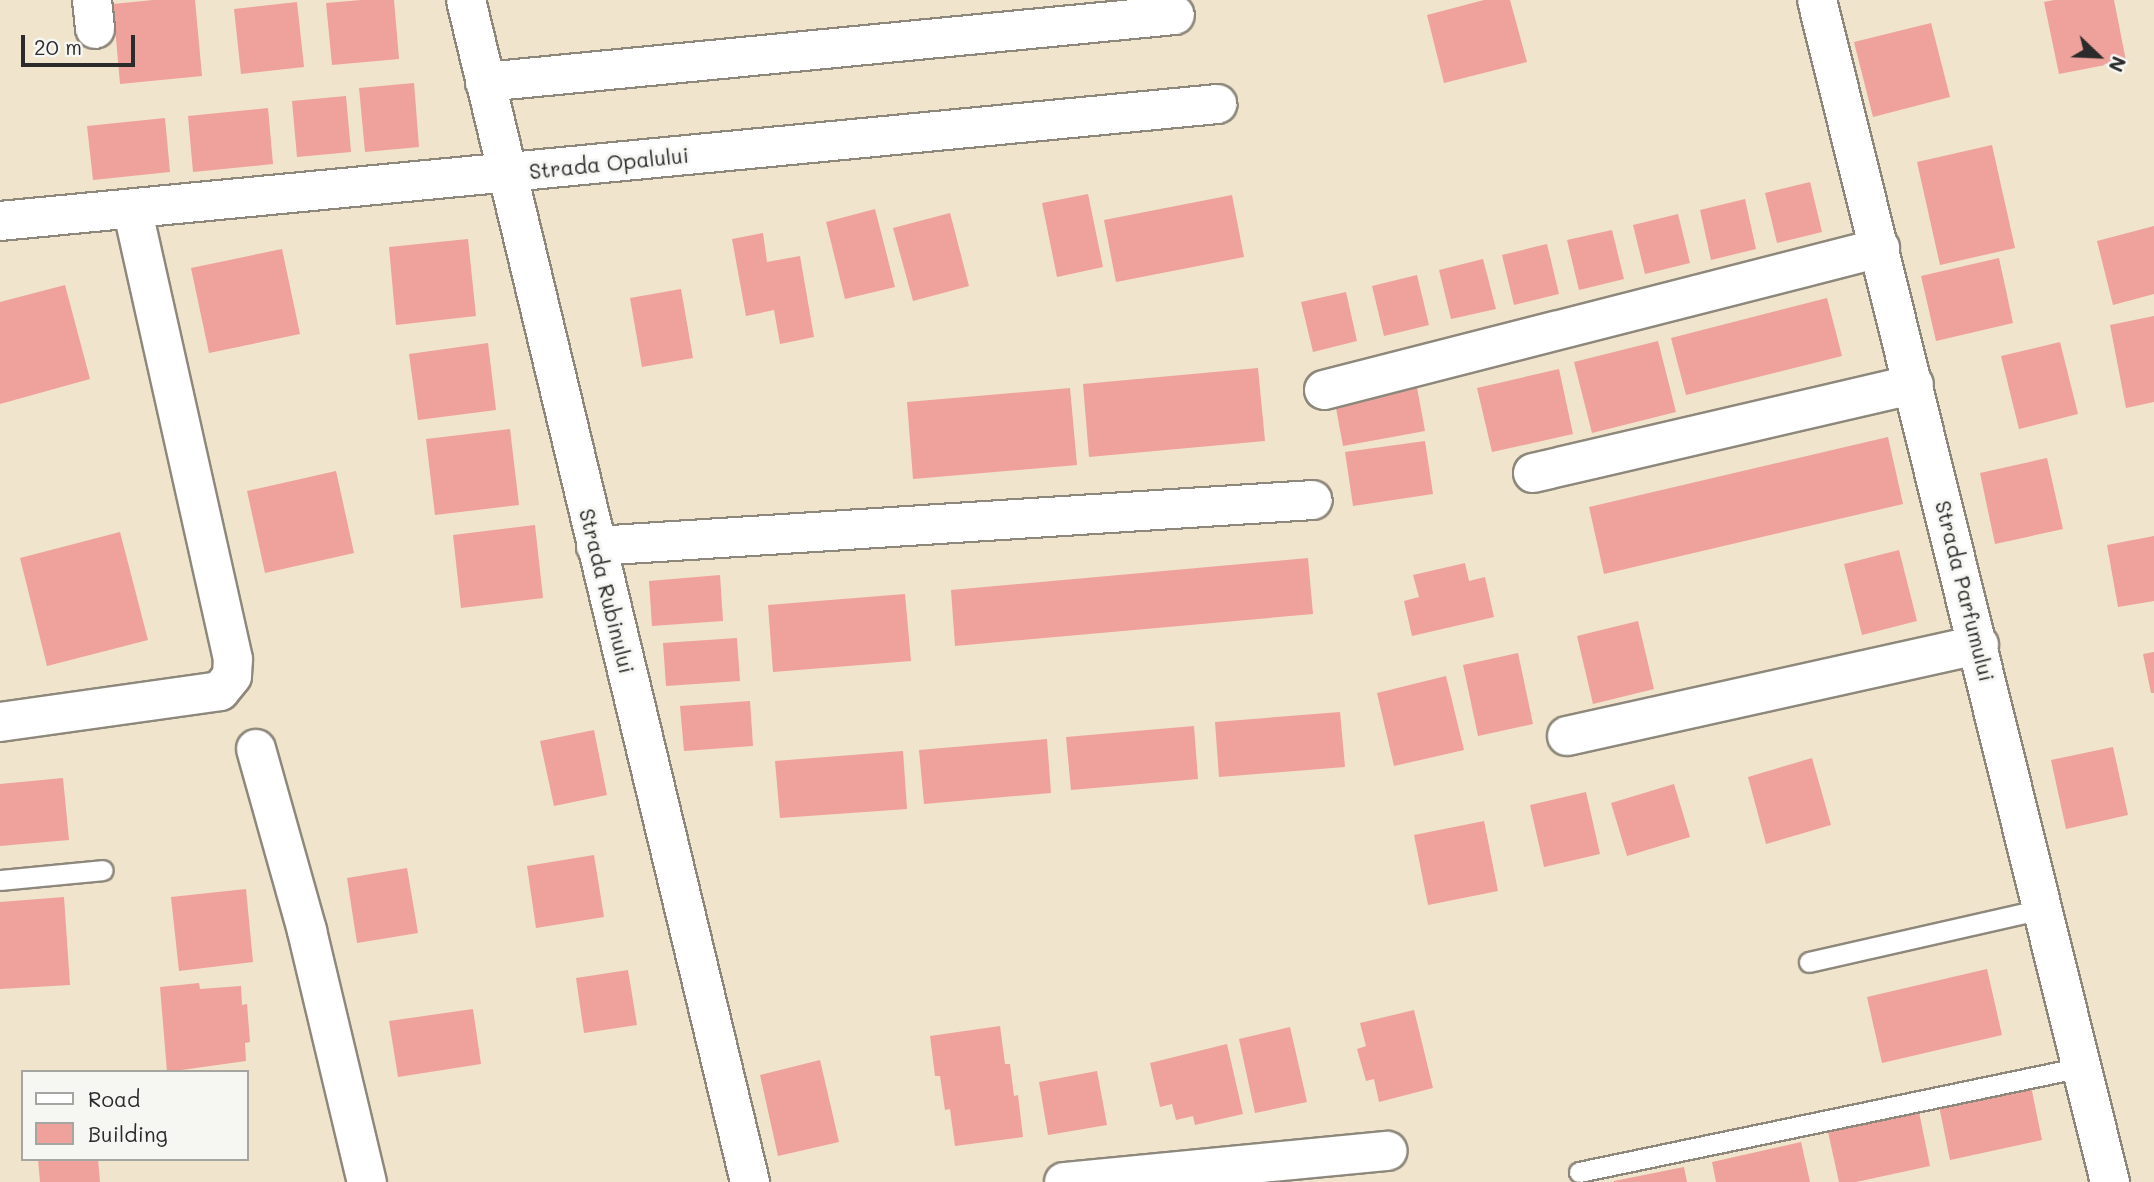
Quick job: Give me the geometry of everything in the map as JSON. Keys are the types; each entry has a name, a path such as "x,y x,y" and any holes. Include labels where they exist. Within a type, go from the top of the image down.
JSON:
{"street":[{"name":"Strada Rubinului","path":"466,0 750,1182"},
{"name":"Strada Parfumului","path":"1817,0 2110,1182"},
{"path":"485,82 1175,15"},
{"name":"Strada Opalului","path":"0,221 1217,104"},
{"path":"0,722 220,691 232,676 233,659 133,209"},
{"path":"1324,390 1880,248"},
{"path":"1533,473 1914,384"},
{"path":"596,546 1312,500"},
{"path":"1567,736 1979,645"},
{"path":"256,749 307,931 368,1182"},
{"path":"1064,1182 1388,1151"}],"lane":[{"path":"0,880 103,870"},
{"path":"1809,962 2043,909"},
{"path":"1579,1172 2082,1068"}],"building":[{"path":"195,0 202,76 120,84 113,4"},
{"path":"394,0 399,59 332,65 326,3"},
{"path":"1484,0 1510,0 1527,62 1444,83 1427,15"},
{"path":"2114,0 2126,61 2059,74 2044,2"},
{"path":"297,2 304,67 241,74 234,9"},
{"path":"1931,23 1950,97 1873,117 1854,42"},
{"path":"414,83 419,147 365,152 359,88"},
{"path":"346,96 351,152 297,157 292,101"},
{"path":"268,108 273,164 193,172 188,116"},
{"path":"165,118 170,172 93,180 87,126"},
{"path":"1992,145 2015,248 1940,265 1917,162"},
{"path":"1810,182 1822,232 1777,243 1765,193"},
{"path":"1088,194 1103,267 1057,277 1042,203"},
{"path":"1232,195 1244,257 1116,282 1104,220"},
{"path":"1745,199 1756,249 1711,260 1700,210"},
{"path":"875,209 895,287 845,299 826,222"},
{"path":"950,213 969,286 913,301 893,228"},
{"path":"1678,214 1690,263 1645,274 1633,225"},
{"path":"2154,226 2154,294 2113,305 2097,241"},
{"path":"1612,230 1624,279 1579,290 1567,240"},
{"path":"763,233 767,262 800,256 814,337 780,344 774,310 746,316 732,239"},
{"path":"468,239 476,316 396,325 389,247"},
{"path":"1547,244 1559,294 1514,305 1502,255"},
{"path":"282,249 300,334 209,353 191,268"},
{"path":"1999,258 2013,323 1936,341 1921,276"},
{"path":"1483,259 1496,309 1451,319 1439,270"},
{"path":"1417,275 1429,325 1384,336 1372,286"},
{"path":"65,285 90,379 0,404 0,302"},
{"path":"681,289 693,358 642,367 630,298"},
{"path":"1346,292 1357,341 1313,352 1301,302"},
{"path":"1827,298 1842,356 1686,395 1671,338"},
{"path":"2154,316 2154,402 2126,408 2110,325"},
{"path":"1658,341 1676,412 1592,433 1574,362"},
{"path":"2060,342 2078,414 2019,429 2001,356"},
{"path":"488,343 496,410 418,420 409,354"},
{"path":"1258,368 1265,441 1089,457 1083,384"},
{"path":"1559,369 1573,434 1492,452 1477,388"},
{"path":"1416,382 1425,431 1343,446 1334,397"},
{"path":"1070,388 1077,465 913,479 907,402"},
{"path":"510,429 519,505 435,515 426,439"},
{"path":"1888,437 1903,504 1604,574 1589,507"},
{"path":"1425,441 1433,494 1353,506 1345,452"},
{"path":"2047,458 2063,529 1995,544 1980,473"},
{"path":"336,471 354,553 265,573 247,491"},
{"path":"535,525 543,598 461,608 453,535"},
{"path":"120,532 148,640 47,666 20,558"},
{"path":"2154,536 2154,601 2118,607 2107,545"},
{"path":"1899,550 1917,621 1862,635 1844,564"},
{"path":"1308,558 1313,614 955,646 951,590"},
{"path":"1465,563 1469,581 1485,577 1494,617 1412,636 1404,601 1419,597 1413,575"},
{"path":"720,575 723,621 652,626 649,581"},
{"path":"905,594 911,661 773,672 768,605"},
{"path":"1638,621 1654,689 1593,704 1577,636"},
{"path":"737,638 740,681 666,686 663,643"},
{"path":"2154,652 2154,693 2151,693 2143,654"},
{"path":"1518,653 1533,724 1478,736 1463,665"},
{"path":"1446,676 1464,750 1394,766 1377,693"},
{"path":"750,701 753,746 684,751 680,706"},
{"path":"1340,712 1345,767 1219,777 1215,722"},
{"path":"1194,726 1198,779 1071,790 1066,737"},
{"path":"594,730 607,795 554,806 540,741"},
{"path":"1047,739 1051,793 924,804 919,750"},
{"path":"2113,747 2128,815 2066,829 2051,760"},
{"path":"903,751 907,809 780,818 775,761"},
{"path":"1812,758 1831,825 1766,844 1748,777"},
{"path":"63,778 69,840 0,846 0,784"},
{"path":"1674,784 1690,837 1627,856 1611,803"},
{"path":"1586,792 1600,854 1544,867 1530,805"},
{"path":"1484,821 1498,891 1428,905 1414,835"},
{"path":"594,855 604,917 536,928 527,866"},
{"path":"407,868 418,933 357,943 347,878"},
{"path":"246,889 253,962 179,971 171,897"},
{"path":"64,897 70,985 0,989 0,902"},
{"path":"1987,969 2002,1035 1882,1063 1867,997"},
{"path":"628,970 637,1025 584,1033 576,978"},
{"path":"199,983 200,989 241,986 242,1005 247,1004 250,1042 245,1043 246,1061 167,1070 160,987"},
{"path":"473,1009 481,1064 398,1077 389,1021"},
{"path":"1414,1010 1433,1088 1379,1102 1374,1079 1366,1081 1357,1049 1366,1046 1360,1023"},
{"path":"1000,1026 1005,1064 1010,1064 1014,1096 1018,1095 1023,1137 955,1146 950,1109 945,1110 940,1076 935,1076 930,1036"},
{"path":"1290,1027 1307,1102 1255,1113 1239,1039"},
{"path":"1227,1044 1243,1114 1195,1125 1193,1116 1176,1120 1172,1104 1160,1107 1150,1063"},
{"path":"820,1060 839,1142 778,1156 760,1075"},
{"path":"1097,1071 1107,1125 1048,1135 1039,1082"},
{"path":"2031,1086 2042,1140 1950,1160 1939,1106"},
{"path":"1919,1112 1930,1166 1856,1182 1839,1182 1828,1132"},
{"path":"1801,1142 1810,1182 1716,1182 1712,1162"},
{"path":"38,1161 98,1161 100,1182 40,1182"},
{"path":"1684,1167 1687,1182 1614,1182 1614,1181"}]}
